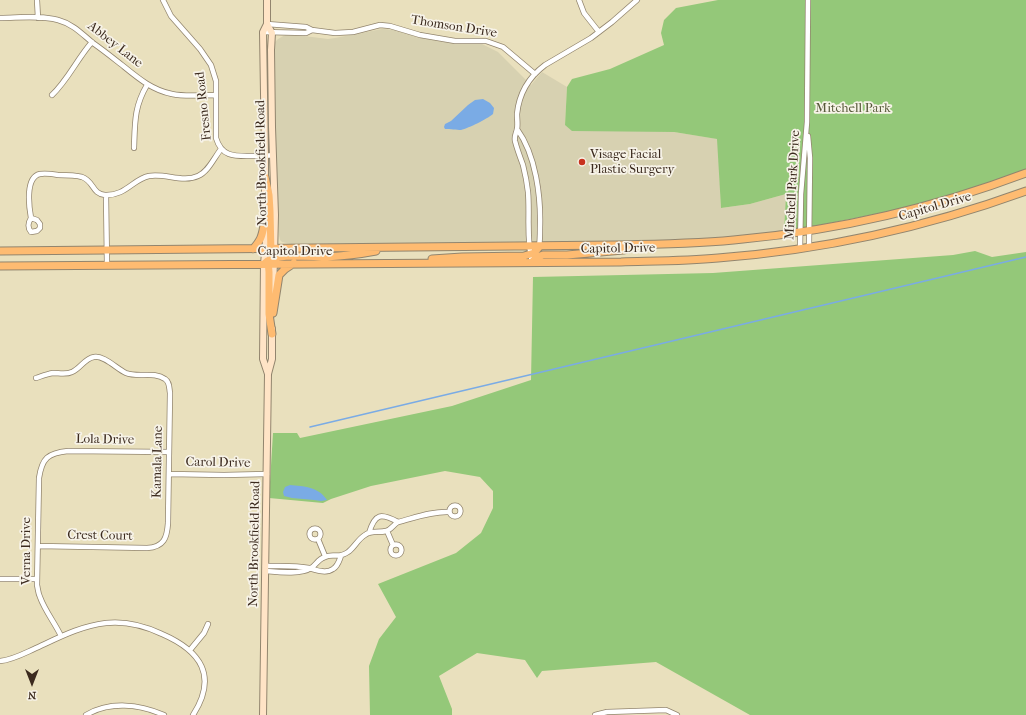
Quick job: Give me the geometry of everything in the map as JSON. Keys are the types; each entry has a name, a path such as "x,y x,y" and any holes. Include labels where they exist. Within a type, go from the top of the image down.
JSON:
{"main road":[{"name":"Capitol Drive","path":"0,251 684,244 737,240 800,232 874,218 967,194 1026,173"},
{"path":"265,177 269,195 270,212 269,314 272,334"},
{"name":"Capitol Drive","path":"107,265 203,264 270,261 294,263 393,264 700,260 809,248 848,240 911,226 979,207 1026,191"},
{"path":"253,249 262,237 265,221"},
{"path":"532,262 543,255 567,255 623,250 652,244"},
{"path":"393,264 446,258 524,256 536,251 540,246"},
{"path":"270,261 282,257 326,257 363,253 396,247"},
{"path":"273,313 279,275 294,263"},
{"path":"0,266 107,265"}],"street":[{"path":"37,0 38,18"},
{"name":"Fresno Road","path":"163,0 171,16 200,49 211,65 216,81 216,138 221,149 234,156 273,155"},
{"name":"North Brookfield Road","path":"267,0 267,24 263,32 265,221 270,249"},
{"path":"578,0 584,13 599,32"},
{"path":"532,262 540,246 540,219 534,168 530,153 518,129 517,116 520,100 529,80 545,65 579,46 599,32 637,0"},
{"name":"Mitchell Park Drive","path":"800,249 801,194 807,122 808,0"},
{"name":"Abbey Lane","path":"0,18 52,18 69,24 147,85 173,94 215,95"},
{"name":"North Brookfield Road","path":"267,24 272,33 271,50 275,215 270,249"},
{"name":"Thomson Drive","path":"267,24 306,27 312,30 335,33 353,32 380,25 390,26 420,35 455,41 486,41 504,47 535,74"},
{"name":"Thomson Drive","path":"263,32 306,33 312,30"},
{"path":"52,96 64,83 76,63 92,42"},
{"path":"134,148 136,110 147,85"},
{"name":"Mitchell Park Drive","path":"807,122 810,158 809,248"},
{"path":"518,129 515,134 515,140 528,186 528,246 532,262"},
{"path":"31,218 29,197 30,183 32,178 40,174 82,177 89,181 98,194 117,194 144,177 164,176 184,178 200,176 207,169 221,149"},
{"path":"528,186 537,186"},
{"path":"106,195 107,265"},
{"name":"North Brookfield Road","path":"263,715 268,374 272,359 273,313 270,261"},
{"name":"North Brookfield Road","path":"268,374 263,359 270,261"},
{"name":"Kamala Lane","path":"36,378 46,374 70,373 77,370 89,358 99,357 125,373 132,375 156,376 165,379 169,383 169,474 167,533 161,544"},
{"name":"Lola Drive","path":"43,461 49,455 68,451 169,452"},
{"name":"Verna Drive","path":"43,461 39,478 37,585 39,596 61,636"},
{"name":"Carol Drive","path":"169,474 267,474"},
{"path":"311,568 325,556 341,556 348,552 363,535 387,531 398,522 419,516 439,512 449,512"},
{"path":"369,533 375,519 378,517 386,516 398,522"},
{"path":"387,531 393,545"},
{"path":"318,539 325,556"},
{"name":"Crest Court","path":"38,546 147,548 161,544"},
{"path":"265,569 303,567 326,572 333,570 337,566 341,556"},
{"path":"0,579 37,579"},
{"path":"0,661 15,658 61,636 92,626 107,623 123,624 153,630 182,644 190,650 201,664 204,673 204,690 201,700 193,715"},
{"path":"190,650 204,633 208,624"},
{"path":"86,715 103,708 115,706 140,707 164,715"},
{"path":"595,715 607,712 666,710 677,715"}],"shaded area":[{"path":"382,29 395,30 437,41 482,44 498,52 531,85 542,72 567,87 565,125 674,132 718,139 721,208 750,204 786,194 784,231 707,239 636,242 291,244 282,242 279,235 275,132 275,42 285,35 328,39"}],"green space":[{"name":"Mitchell Park","path":"718,0 1026,0 1026,169 963,191 921,203 878,214 784,231 786,194 750,204 721,208 717,139 674,132 572,131 565,125 567,87 572,79 610,69 664,45 661,33 664,20 676,8"},
{"path":"975,251 992,257 1026,252 1026,715 750,715 656,662 542,671 537,678 525,660 477,653 439,676 452,709 452,715 370,715 369,666 379,639 396,617 378,584 456,553 481,533 493,508 493,491 480,477 445,471 371,486 323,503 269,498 273,433 297,433 300,438 452,406 531,380 533,277 713,273 953,255"}],"water":[{"path":"483,99 490,103 494,108 493,114 482,121 461,130 445,129 445,124 451,121 468,105 475,100"},
{"path":"290,485 310,488 320,492 327,500 321,501 284,496 283,492 285,487"}],"waterway":[{"path":"310,427 1026,257"}],"place":[{"name":"Visage Facial Plastic Surgery","path":"582,162"}]}
